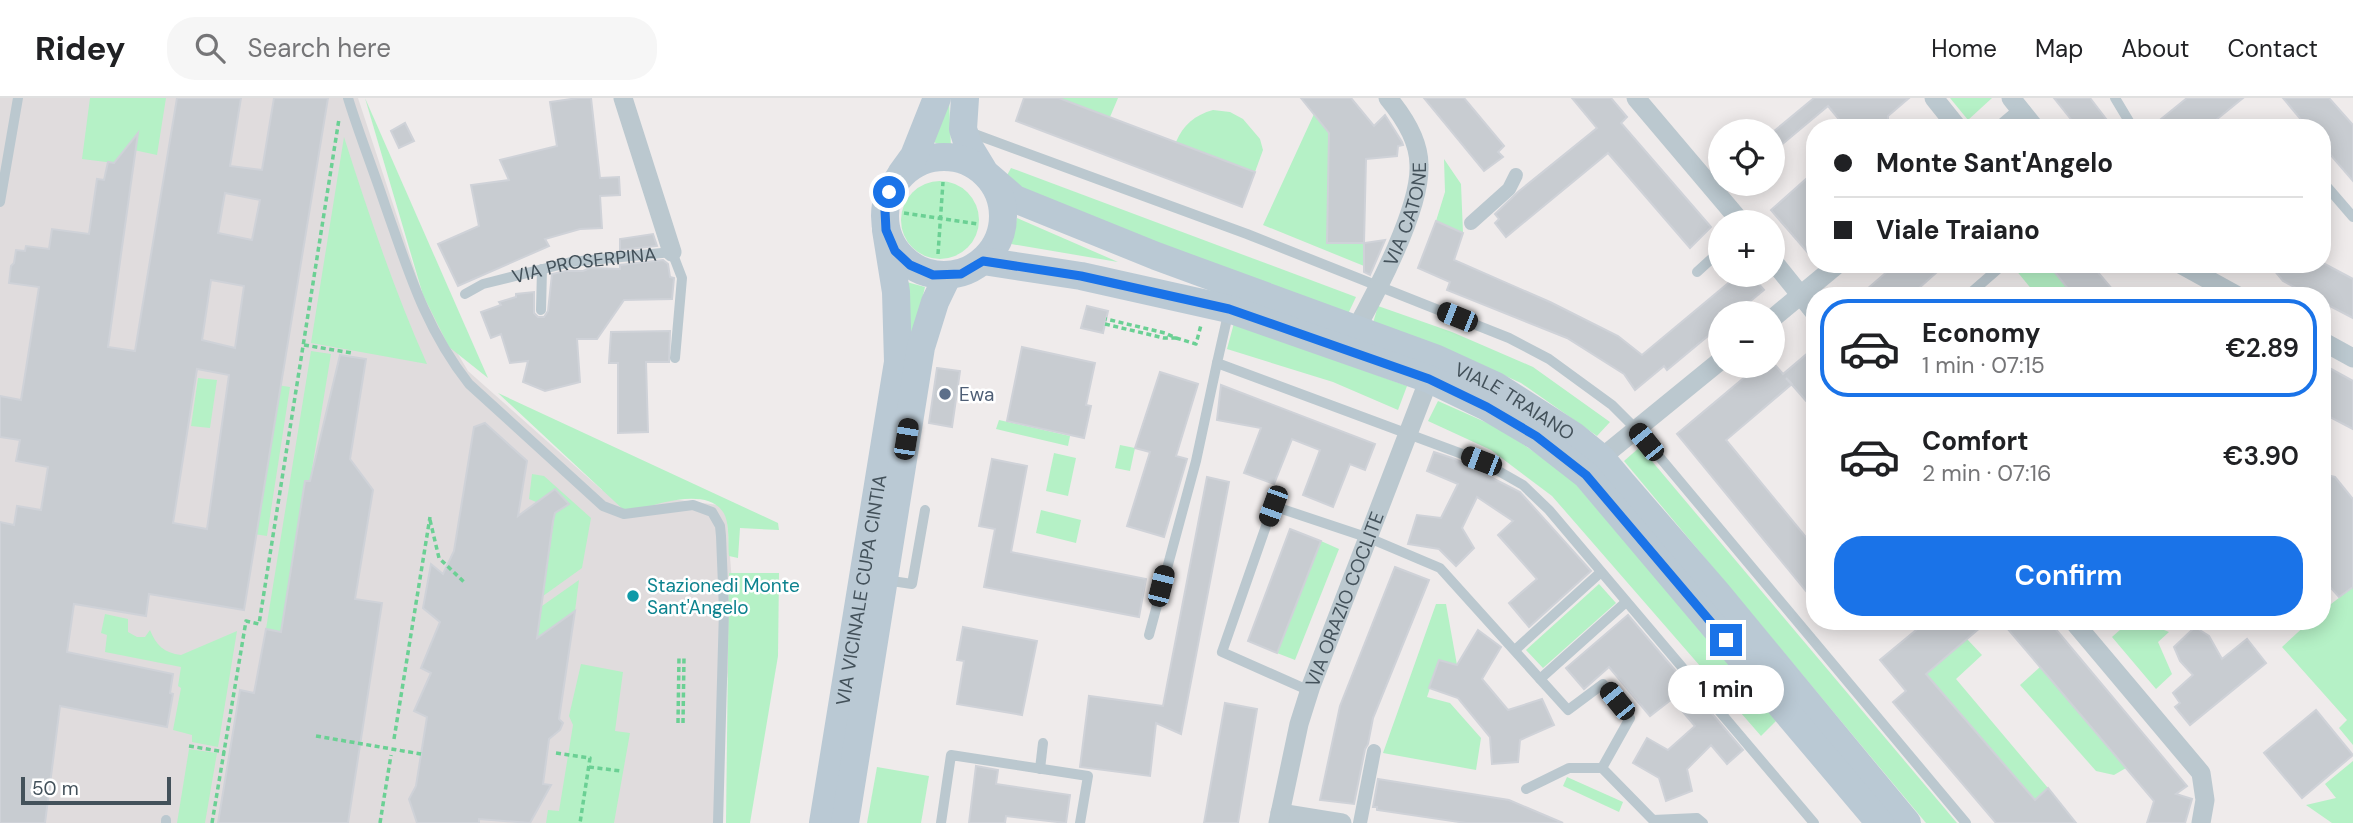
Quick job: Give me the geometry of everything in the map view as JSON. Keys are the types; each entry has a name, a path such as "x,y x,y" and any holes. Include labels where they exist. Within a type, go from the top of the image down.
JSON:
{"main road":[{"path":"901,175 914,156 937,98"},
{"path":"894,221 895,251 910,265 933,275 943,267 961,274 983,261 999,240 1004,217 1000,197 968,145 963,129 965,98"},
{"path":"901,175 916,164 935,158 961,159 985,173"},
{"name":"VIALE TRAIANO","path":"985,173 1015,199 1351,340 1433,369 1487,407 1593,467 1717,593 1907,823"},
{"name":"VIA VICINALE CUPA CINTIA","path":"823,823 898,362 894,221 885,211 889,192 901,175"},
{"name":"VIALE TRAIANO","path":"983,261 1081,276 1351,340"},
{"name":"VIA VICINALE CUPA CINTIA","path":"845,823 921,346 943,267"},
{"name":"VIALE TRAIANO","path":"1593,467 1880,823"}],"street":[{"name":"VIA PROSERPINA","path":"623,98 672,252"},
{"name":"VIA CATONE","path":"1351,340 1379,285 1414,202 1420,164 1410,130 1388,98"},
{"path":"1636,98 1731,210"},
{"path":"1934,98 1951,119"},
{"path":"2017,105 2028,119"},
{"path":"1471,223 1509,189 1516,175"},
{"path":"1811,287 1827,273"},
{"path":"2192,273 2210,287"},
{"path":"1785,276 1806,301"},
{"path":"1785,308 1806,291"},
{"path":"2331,346 2353,358"},
{"name":"VIA ORAZIO COCLITE","path":"1279,818 1299,724 1310,691 1433,369"},
{"path":"1593,467 1708,371"},
{"path":"2081,630 2201,773 2205,800 2201,823"},
{"path":"1360,823 1374,751"},
{"path":"1279,818 1342,823"}],"lane":[{"path":"0,202 18,98"},
{"path":"2115,98 2127,119"},
{"path":"2122,98 2129,119"},
{"path":"349,101 431,328 469,384 603,506 624,514 693,505 704,507 717,517 722,536 724,610 718,823"},
{"path":"963,129 1379,285 1509,338 1549,359 1612,405 1636,429 1966,823"},
{"path":"2331,191 2353,217"},
{"path":"672,252 682,278 675,358"},
{"name":"VIA PROSERPINA","path":"465,294 483,284 571,262 672,252"},
{"path":"1697,272 1708,262"},
{"path":"541,310 542,270"},
{"path":"1977,287 1993,273"},
{"path":"1149,635 1196,461 1229,309"},
{"path":"1217,363 1481,461 1523,485 1549,510 1814,823"},
{"path":"1310,691 1222,652 1273,506 1369,538 1440,568 1568,710 1603,684 1630,718 1602,768"},
{"path":"884,580 912,584 925,510"},
{"path":"1515,650 1601,572"},
{"path":"1540,679 1626,602"},
{"path":"1040,769 1043,743"},
{"path":"941,823 951,755 1088,776 1080,823"},
{"path":"1527,789 1569,768 1602,768 1653,822 1697,818 1703,823"}],"path":[{"path":"212,823 246,621 259,624 339,116 349,101"},
{"path":"943,182 943,267"},
{"path":"894,221 941,218 978,224"},
{"path":"1105,322 1165,333 1196,344 1201,323"},
{"path":"304,345 352,353"},
{"path":"394,739 430,517 439,558 464,582"},
{"path":"680,723 682,657"},
{"path":"316,736 421,754"},
{"path":"189,746 225,752"},
{"path":"556,753 590,758 580,823"},
{"path":"380,823 391,755"},
{"path":"589,767 621,771"}],"shaded area":[{"path":"0,98 358,98 423,295 468,371 602,490 726,506 735,620 715,772 716,823 0,823"}],"green space":[{"path":"90,98 166,98 157,155 129,149 114,163 82,159"},
{"path":"365,98 488,378 449,347 423,295"},
{"path":"1059,98 1118,98 1110,117"},
{"path":"1950,98 1992,98 1969,119"},
{"path":"949,99 951,148 930,141"},
{"path":"1213,110 1230,112 1243,119 1260,139 1263,150 1255,172 1176,142 1190,122"},
{"path":"1314,114 1329,133 1328,243 1364,243 1364,266 1263,225"},
{"path":"344,137 382,252 427,364 311,343"},
{"path":"1444,159 1461,184 1463,233 1436,221 1445,192"},
{"path":"1011,168 1356,297 1348,314 1082,217 1005,179"},
{"path":"940,181 955,184 967,193 976,205 979,220 976,235 967,247 955,256 940,259 925,256 913,247 904,235 901,220 904,205 913,193 925,184"},
{"path":"1017,218 1118,262 1011,244"},
{"path":"2018,273 2055,273 2067,287 2030,287"},
{"path":"903,281 925,287 906,366"},
{"path":"1378,306 1452,332 1533,367 1610,422 1597,436 1521,383 1444,348 1373,323"},
{"path":"1234,323 1407,386 1398,410 1333,382 1227,349"},
{"path":"311,351 331,354 310,481 305,481 281,632 266,629"},
{"path":"198,378 217,380 210,428 191,426"},
{"path":"277,385 290,387 267,536 254,534"},
{"path":"498,393 778,523 779,530 740,528 738,558 729,556 727,522 723,512 715,504 704,500 678,500 628,514"},
{"path":"1438,401 1501,429 1569,476 1777,720 1761,736 1552,496 1491,450 1428,421"},
{"path":"999,420 1070,436 1068,446 996,429"},
{"path":"1120,445 1135,448 1130,471 1115,468"},
{"path":"1640,447 1957,823 1926,823 1624,461"},
{"path":"1054,453 1076,458 1068,496 1046,491"},
{"path":"532,474 544,476 591,518 582,568 543,596 555,513 534,518 536,502 529,499"},
{"path":"1041,510 1081,520 1076,543 1036,533"},
{"path":"1321,541 1339,549 1295,660 1277,653"},
{"path":"729,573 779,573 778,656 750,823 726,823"},
{"path":"579,580 575,611 537,638 542,606"},
{"path":"1599,584 1616,603 1543,668 1526,650"},
{"path":"2353,587 2353,745 2339,728 2347,720 2282,647 2300,630 2331,630 2331,604"},
{"path":"1436,604 1446,604 1457,665 1439,661 1427,697 1450,703 1481,738 1476,770 1383,753"},
{"path":"105,614 128,619 128,632 137,637 145,637 150,630 161,647 181,655 237,631 218,747 192,742 192,735 173,730 181,688 178,686 181,667 105,652 107,635 101,633"},
{"path":"2120,630 2169,632 2158,642 2172,674 2156,689 2112,637"},
{"path":"1967,639 1982,655 1956,679 2048,788 2035,800 1926,674"},
{"path":"581,664 623,672 615,731 630,733 614,823 546,823 548,810 559,811 573,725 569,716"},
{"path":"2040,667 2126,768 2114,775 2096,771 2020,685"},
{"path":"189,749 217,753 205,823 177,823"},
{"path":"2353,761 2353,823 2332,823 2306,805 2336,798 2325,784"},
{"path":"877,767 929,776 921,823 867,823"},
{"path":"1567,777 1623,802 1619,812 1563,786"}],"building":[{"path":"177,98 241,98 230,166 262,170 274,98 328,98 244,610 149,594 146,616 74,604 67,652 173,674 170,693 173,694 167,727 60,706 45,823 0,823 0,522 14,525 17,506 41,510 48,467 16,461 20,440 0,437 0,396 21,400 39,287 9,283 11,266 16,250 25,251 26,246 49,249 52,229 89,234 97,179 104,180 108,162 114,163 138,133 108,347 135,351","holes":["225,193 260,200 252,240 218,233","211,280 244,286 235,348 202,340","197,369 229,375 207,529 173,523"]},
{"path":"591,98 600,178 619,177 620,195 600,196 602,228 580,229 545,239 549,246 458,286 438,244 479,226 471,185 509,180 500,160 557,146 550,102"},
{"path":"1024,98 1059,98 1255,172 1242,207 1016,121"},
{"path":"1301,98 1351,98 1374,126 1385,115 1402,142 1403,145 1398,146 1397,156 1366,159 1364,243 1327,243 1329,133"},
{"path":"1424,98 1464,98 1504,146 1498,152 1503,157 1484,171"},
{"path":"1572,98 1611,98 1627,117 1621,123 1708,224 1708,230 1690,248 1608,153 1506,237 1495,223 1499,219 1495,214 1518,192 1597,128"},
{"path":"1814,98 1909,98 1888,116 1888,119 1839,119 1828,106 1812,119 1806,119 1806,124 1785,142 1785,122"},
{"path":"2054,98 2090,98 2106,119 2071,119"},
{"path":"2187,98 2243,98 2217,119 2161,119"},
{"path":"2283,98 2329,98 2353,125 2353,181 2331,155 2331,119 2300,119"},
{"path":"405,123 414,141 399,148 391,131"},
{"path":"1806,179 1806,251 1785,226 1785,210 1771,210"},
{"path":"1436,221 1463,233 1454,260 1550,302 1618,336 1642,355 1724,287 1761,287 1764,290 1751,301 1708,301 1708,336 1667,370 1664,366 1635,390 1624,374 1567,338 1447,290 1450,282 1418,268"},
{"path":"653,234 657,246 620,250 620,239"},
{"path":"1385,240 1370,275 1364,272 1364,243"},
{"path":"663,260 668,264 670,277 674,278 672,299 624,300 597,339 577,339 580,382 545,391 523,382 528,361 510,363 501,334 491,338 481,312 501,305 499,302 516,297 516,294 534,292 534,313 538,317 544,317 548,311 552,274 590,268 620,269 620,265"},
{"path":"2331,267 2353,279 2353,318 2331,307 2331,287 2294,287 2283,281 2276,273 2331,273"},
{"path":"1886,273 1936,273 1920,287 1869,287"},
{"path":"2055,273 2099,273 2110,287 2067,287"},
{"path":"1087,306 1108,311 1103,333 1081,328"},
{"path":"670,331 669,362 646,362 648,432 618,433 618,363 609,363 611,332"},
{"path":"1022,347 1095,363 1086,405 1091,406 1084,438 1007,421"},
{"path":"340,355 366,359 350,459 373,490 355,599 382,603 348,823 218,823 240,690 254,693 266,629 281,632 305,481 310,481"},
{"path":"1806,355 1806,400 1792,384 1726,440 1806,537 1806,591 1677,434 1744,378 1785,378 1785,372"},
{"path":"937,368 960,371 952,427 929,423"},
{"path":"2331,369 2353,381 2353,429 2331,418"},
{"path":"1160,372 1198,384 1176,456 1187,459 1164,537 1127,526 1150,452 1135,448"},
{"path":"1221,385 1375,444 1365,470 1350,464 1333,507 1303,495 1320,450 1292,439 1274,484 1244,473 1261,428 1217,420"},
{"path":"485,423 527,461 518,516 555,489 569,504 555,513 553,521 537,638 575,611 559,719 563,723 560,730 549,739 543,784 551,785 530,823 479,819 479,823 417,823 409,799 416,786 427,717 414,711 431,673 421,668 440,622 423,608 431,564 443,574 454,551 474,427"},
{"path":"1434,452 1455,459 1520,492 1591,571 1529,627 1509,603 1537,579 1498,535 1513,521 1477,497 1462,528 1474,548 1456,566 1439,549 1408,544 1417,515 1441,518 1458,484 1427,471"},
{"path":"992,459 1027,466 1011,552 1146,579 1139,617 984,587 995,529 979,526"},
{"path":"2331,476 2335,477 2353,499 2353,587 2339,597 2331,588"},
{"path":"1207,477 1229,482 1181,734 1156,723 1150,776 1080,767 1089,696 1163,706"},
{"path":"1290,529 1321,541 1277,653 1248,641"},
{"path":"1395,567 1429,580 1373,718 1354,804 1320,800 1340,706"},
{"path":"1628,615 1743,750 1727,764 1711,745 1687,769 1692,791 1666,801 1659,778 1633,763 1647,738 1668,750 1695,726 1672,699 1650,716 1609,667 1584,689 1566,668"},
{"path":"963,627 1037,641 1022,715 957,704 964,661 957,660"},
{"path":"1478,630 1501,647 1482,679 1508,710 1542,699 1554,725 1520,740 1518,762 1492,764 1490,737 1458,698 1429,688 1439,660 1457,665"},
{"path":"1916,630 1977,630 1926,674 2035,800 2048,788 2076,823 1996,823 1893,702 1906,691 1880,660"},
{"path":"2009,630 2057,630 2187,786 2176,794 2192,799 2185,823 2147,823 2154,801"},
{"path":"2192,630 2200,630 2209,636 2222,659 2247,639 2266,663 2190,725 2175,707 2180,703 2173,693 2193,675 2180,661 2174,647"},
{"path":"1225,703 1257,709 1238,823 1204,823"},
{"path":"2316,710 2353,755 2302,798 2264,753"},
{"path":"976,766 998,770 996,784 1070,795 1066,823 1006,816 1005,823 969,823"},
{"path":"1378,779 1509,800 1563,823 1466,823 1377,810 1377,807 1373,807"}],"place":[{"name":"Ewa","path":"945,394"},
{"name":"Stazionedi Monte Sant'Angelo","path":"633,596"}],"route":[{"path":"889,192 885,211 886,230 895,251 910,265 933,275 961,274 983,261 1081,276 1229,309 1429,379 1487,407 1536,436 1586,475 1726,640"}]}
